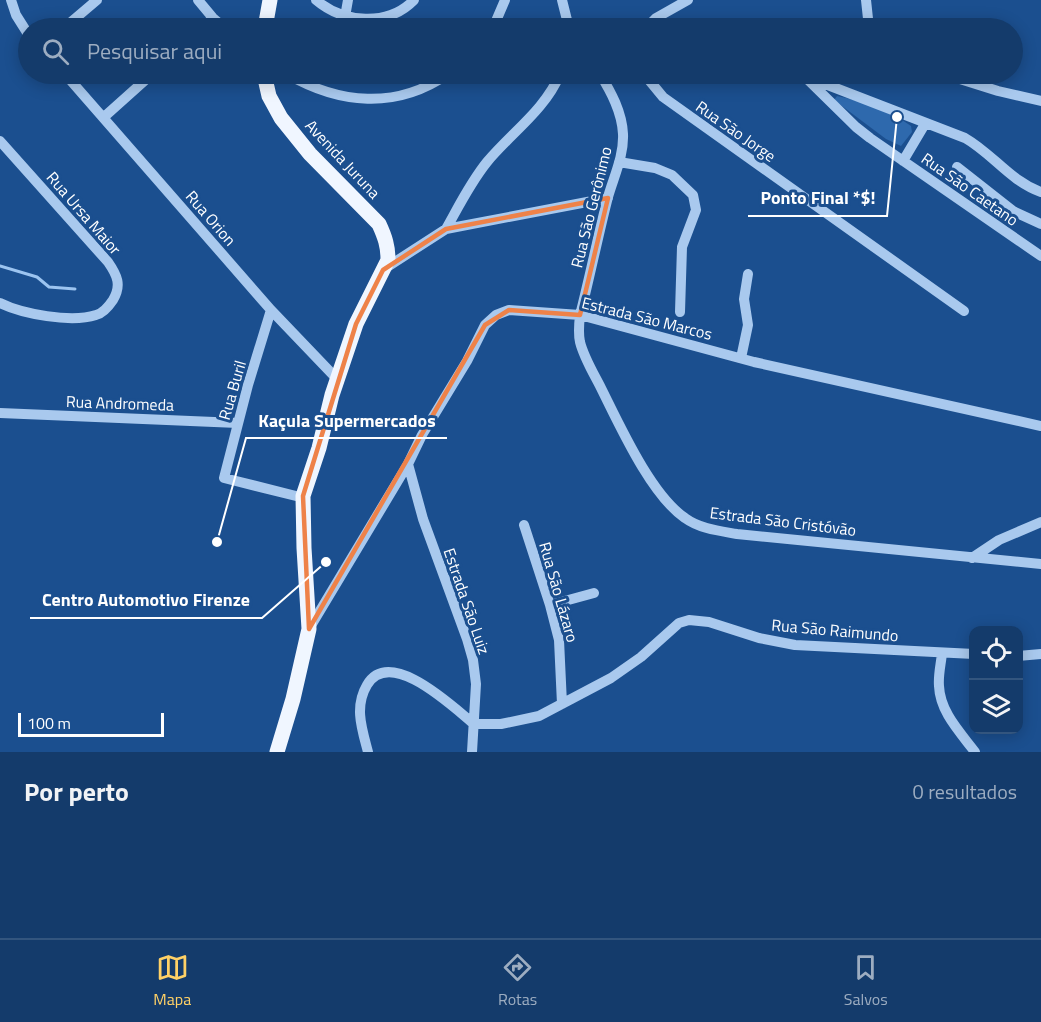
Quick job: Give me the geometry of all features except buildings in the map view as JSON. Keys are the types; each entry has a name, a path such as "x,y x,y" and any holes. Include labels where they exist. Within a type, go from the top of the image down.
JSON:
{"main road":[{"path":"267,18 270,0"},
{"name":"Avenida Juruna","path":"266,84 269,96 281,118 310,154 380,224 388,249 388,260 356,324 337,379 319,448 303,496 309,629 293,699 277,752"}],"street":[{"path":"11,0 18,18"},
{"path":"76,18 97,0"},
{"path":"198,0 213,18"},
{"path":"316,0 323,6 352,18"},
{"path":"345,16 348,0"},
{"path":"364,18 392,15 406,8 414,0"},
{"path":"498,18 505,0"},
{"path":"562,0 567,18"},
{"path":"656,18 688,0"},
{"path":"866,0 867,18"},
{"name":"Rua Orion","path":"74,84 271,310 337,379"},
{"path":"104,117 141,84"},
{"path":"305,84 334,95 384,98 411,93 429,84"},
{"path":"446,230 470,186 488,161 544,101 554,84"},
{"name":"Rua São Gerônimo","path":"580,315 608,198 623,147 623,131 613,96 606,84"},
{"name":"Rua São Jorge","path":"652,84 663,97 964,311"},
{"name":"Rua São Caetano","path":"812,84 855,127 1041,256"},
{"path":"825,84 925,124 942,128 981,147 1005,171 1021,183 1041,192"},
{"path":"976,84 1041,101"},
{"path":"903,160 925,124"},
{"name":"Rua Ursa Maior","path":"0,141 108,262 119,282 117,293 107,308 97,315 46,316 24,312 0,303"},
{"path":"619,162 655,168 672,175 693,195 696,210 682,247 680,312"},
{"path":"957,167 1013,210 1041,224"},
{"path":"383,270 446,230 608,198"},
{"path":"741,358 748,326 744,299 748,274"},
{"name":"Rua Buril","path":"271,310 224,478 296,496"},
{"name":"Estrada São Marcos","path":"309,629 408,464 422,435 467,361 485,325 496,315 509,310 580,315 741,358 1041,426"},
{"name":"Estrada São Cristóvão","path":"580,315 578,330 580,344 612,410 647,475 686,519 703,526 737,534 1041,564"},
{"name":"Rua Andromeda","path":"0,413 238,423"},
{"name":"Estrada São Luiz","path":"408,464 423,519 467,639 472,660 476,684 472,752"},
{"path":"972,558 999,540 1041,522"},
{"name":"Rua São Lázaro","path":"524,525 550,605 560,653 562,704"},
{"path":"550,605 594,593"},
{"name":"Rua São Raimundo","path":"474,724 519,722 539,716 611,678 641,657 679,623 689,620 709,622 759,638 795,645 969,654"},
{"path":"942,653 939,684 942,702 951,719 975,752"},
{"path":"1023,656 1041,654"},
{"path":"368,752 359,709 362,693 371,677 383,672 396,673 414,680 474,724"}],"highlighted area":[{"path":"608,198 580,315 509,310 485,325 309,629 303,496 356,324 383,270 446,229"}],"shaded area":[{"path":"837,96 885,111 911,126 912,132 901,146 886,139 834,100"}],"waterway":[{"path":"0,266 37,277 49,287 75,289"}],"place":[{"name":"Ponto Final *$!","path":"897,117"},
{"name":"Kaçula Supermercados","path":"217,542"},
{"name":"Centro Automotivo Firenze","path":"326,562"}]}
